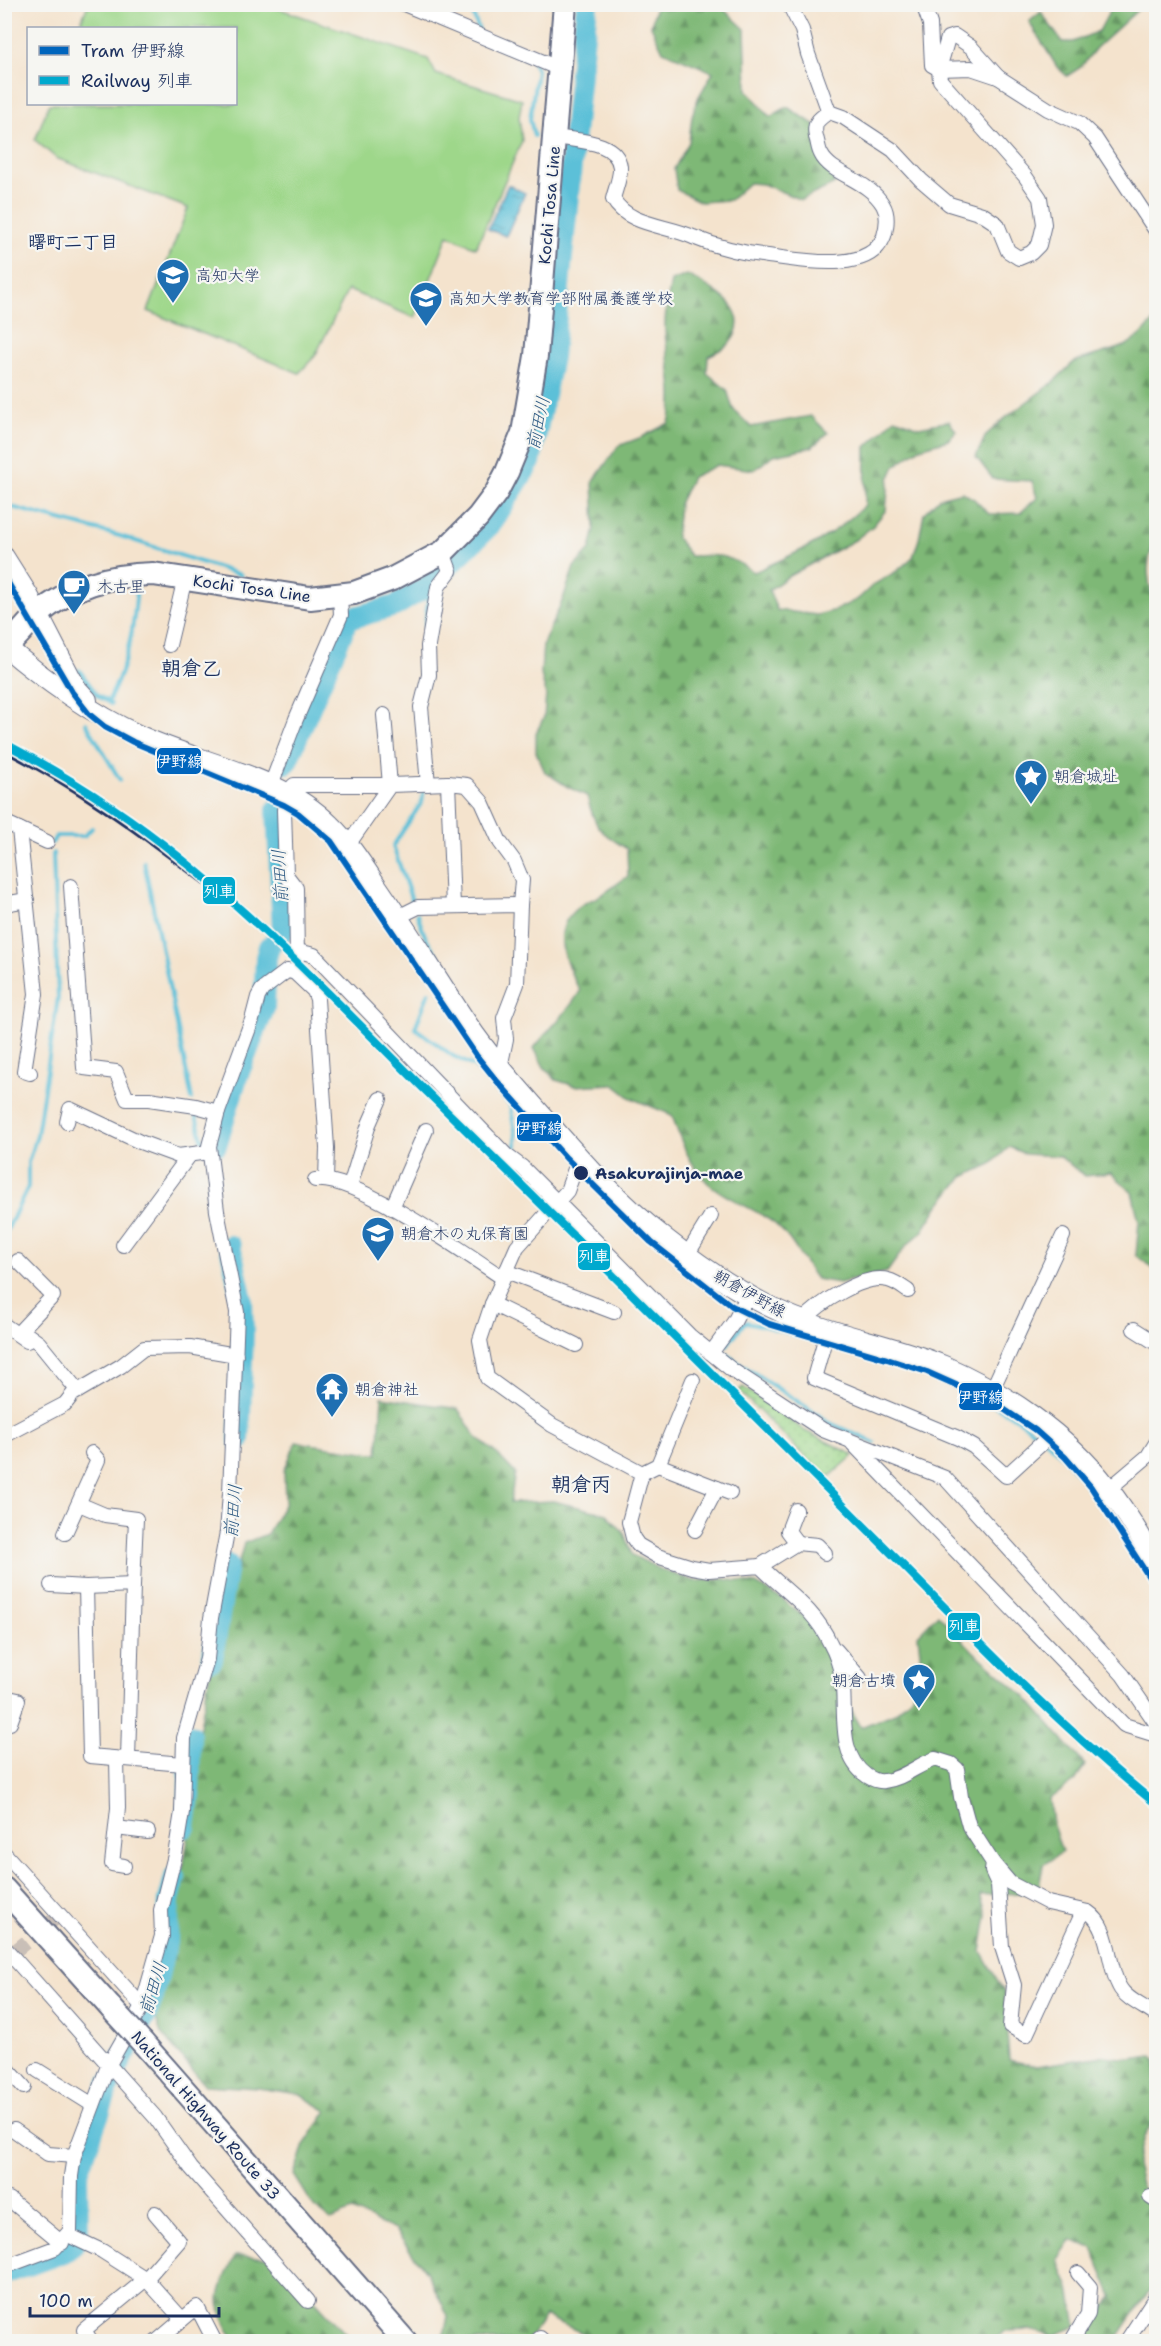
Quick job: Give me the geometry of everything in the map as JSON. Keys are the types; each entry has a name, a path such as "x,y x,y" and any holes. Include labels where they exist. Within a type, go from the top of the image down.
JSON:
{"main road":[{"name":"Kochi Tosa Line","path":"5,647 37,614 75,590 101,579 127,574 153,574 300,597 340,595 354,593 446,559 496,493 523,433 568,139 560,69 565,4"},
{"path":"4,557 28,595 76,688 101,715"},
{"name":"朝倉伊野線","path":"5,647 27,666 101,715 139,735 278,790 327,821 348,845 500,1068 579,1158 628,1208 687,1255 748,1295 803,1321 940,1364 992,1390 1053,1432 1082,1458 1108,1488 1156,1564"},
{"name":"National Highway Route 33","path":"4,1889 406,2342"}],"street":[{"path":"404,4 560,69"},
{"path":"789,4 802,30 808,54 829,112"},
{"path":"922,4 930,24 932,65 939,69 972,68 998,77 1048,109 1079,123 1095,138 1156,231"},
{"path":"829,112 843,117 892,150 921,180 949,204 982,214 997,224 1008,251 1019,258 1031,253 1039,245 1044,224 1040,198 1025,176 940,80 939,69 948,38 955,36 971,47 998,77"},
{"path":"568,139 602,145 615,153 620,168 613,199 617,207 625,214 641,221 677,229 713,246 743,253 850,262 870,255 881,242 888,224 885,207 868,187 835,169 821,155 814,128 818,119 829,112"},
{"path":"428,784 421,707 429,675 428,646 438,587 450,571 446,559"},
{"path":"169,645 185,578"},
{"path":"294,972 298,951 296,888 286,875 284,810 278,790 296,719 342,615 340,595"},
{"path":"348,845 390,785 384,714"},
{"path":"278,790 294,785 448,783 467,785 482,802 500,842 514,861 522,880 517,984 504,1018 506,1039 500,1068"},
{"path":"448,783 453,906"},
{"path":"4,822 47,842"},
{"path":"19,830 36,994 24,1071 30,1073"},
{"path":"71,886 84,1068 116,1072 127,1099 158,1100 218,1112"},
{"path":"4,904 27,900"},
{"path":"398,917 418,907 520,905"},
{"path":"298,951 314,955 507,1156 522,1167 555,1206 690,1336 742,1377 823,1430 945,1478 1123,1675 1156,1722"},
{"path":"71,2239 71,2176 74,2156 108,2066 142,2006 162,1936 161,1910 175,1855 182,1812 185,1729 207,1659 211,1618 227,1532 237,1312 208,1152 218,1112 265,989 287,971 294,972 314,991 317,999 327,1148 321,1179 350,1186 504,1274 614,1312"},
{"path":"350,1186 369,1124 380,1099"},
{"path":"68,1122 70,1109 140,1142 162,1148 178,1156 208,1152"},
{"path":"392,1208 426,1130"},
{"path":"123,1245 189,1156"},
{"path":"579,1158 567,1191 518,1247 504,1274 480,1340 487,1378 552,1425 642,1473"},
{"path":"687,1255 711,1216"},
{"path":"992,1390 1063,1236"},
{"path":"18,1261 53,1296 21,1330 39,1343 76,1393"},
{"path":"803,1321 812,1311 833,1297 874,1279 887,1279 908,1292"},
{"path":"711,1353 734,1322 748,1295"},
{"path":"492,1304 576,1345"},
{"path":"4,1324 34,1346 76,1393"},
{"path":"828,1329 814,1378 958,1438 974,1447 1006,1476 1053,1432"},
{"path":"1134,1329 1156,1343"},
{"path":"4,1436 65,1404 76,1393 144,1348 190,1347 236,1355"},
{"path":"693,1380 658,1465 642,1473 629,1522 633,1538 638,1545 657,1556 709,1570 760,1566 797,1543 817,1545 825,1553"},
{"path":"853,1443 1124,1725 1156,1735"},
{"path":"1108,1488 1148,1456 1156,1443"},
{"path":"65,1533 98,1460 92,1454"},
{"path":"658,1465 723,1490 695,1530"},
{"path":"79,1504 105,1515 136,1519 122,1759 112,1864 124,1866"},
{"path":"796,1510 788,1531 797,1543"},
{"path":"760,1566 813,1613 831,1644 860,1678"},
{"path":"51,1586 133,1585"},
{"path":"86,1587 90,1756 183,1764"},
{"path":"831,1644 842,1675 847,1746 859,1770 881,1781 895,1779 934,1759 957,1768 961,1797 969,1826 993,1863 1010,1883 1035,1897 1094,1916 1103,1932 1119,1987 1131,1999 1156,2015"},
{"path":"4,1697 18,1700 10,1723"},
{"path":"116,1828 148,1832"},
{"path":"4,1853 58,1916 142,2006"},
{"path":"993,1863 992,1871 998,1884 1002,1947 1014,1986 1010,2026 1026,2035 1083,1912"},
{"path":"9,1952 155,2117 191,2168 308,2301"},
{"path":"4,2065 24,2087"},
{"path":"37,2070 93,2105"},
{"path":"14,2130 48,2154 74,2156"},
{"path":"9,2199 71,2239 102,2252 146,2279 182,2319"},
{"path":"92,2341 84,2330 146,2279 179,2241 155,2213"},
{"path":"4,2267 34,2257 71,2239"},
{"path":"1071,2342 1088,2314 1090,2287 1078,2273"},
{"path":"1126,2342 1156,2296"},
{"path":"156,2342 197,2307 215,2342"},
{"path":"536,2342 540,2338 542,2342"}],"green space":[{"path":"88,5 268,5 428,59 436,74 522,100 519,117 522,141 476,248 448,235 415,318 348,290 315,356 299,373 148,311 188,208 56,158 35,140 49,105 237,105 237,27 78,27"},
{"path":"656,5 719,5 745,29 747,90 770,117 787,107 815,125 818,152 835,184 801,200 763,184 749,183 730,200 701,202 677,190 674,169 689,142 692,116 698,98 713,72 663,51 651,26"},
{"path":"1113,5 1143,5 1096,48 1081,67 1067,76 1057,67 1029,22 1041,12 1062,42 1073,42 1099,31"},
{"path":"687,275 719,294 735,311 738,321 736,332 727,346 708,356 707,373 727,390 733,409 751,427 811,416 828,433 812,447 774,455 754,470 717,465 692,477 679,504 676,537 690,556 724,557 754,572 785,558 826,536 865,505 866,447 895,418 919,427 949,421 956,431 948,440 920,448 895,466 889,479 886,510 873,526 855,540 789,576 769,590 777,610 817,615 836,610 858,599 873,585 897,571 913,557 924,513 939,498 962,492 974,499 989,514 1020,513 1037,498 1032,481 993,479 976,457 986,435 1052,383 1074,362 1125,346 1141,335 1156,319 1156,540 1150,555 1148,576 1153,599 1156,601 1156,1271 1136,1255 1139,1221 1132,1192 1111,1173 1085,1176 1059,1156 1025,1154 1009,1147 991,1164 963,1177 939,1205 922,1232 906,1246 887,1272 839,1283 816,1279 792,1243 775,1224 724,1194 701,1176 686,1151 672,1115 631,1098 613,1084 575,1086 556,1080 544,1067 534,1048 580,991 565,960 563,949 563,928 568,918 578,907 604,893 628,876 627,849 604,833 596,823 587,796 545,772 536,752 536,733 544,717 546,695 541,674 543,644 574,567 590,550 595,528 593,482 618,446 669,423 672,389 665,331 666,312 671,281"},
{"path":"743,1387 805,1431 854,1455 827,1479 739,1391"},
{"path":"382,1397 458,1409 476,1437 515,1473 510,1503 553,1501 607,1514 624,1533 632,1555 662,1570 694,1581 725,1579 756,1584 782,1599 812,1624 843,1696 861,1727 895,1713 912,1696 921,1663 918,1635 938,1614 973,1651 1026,1697 1085,1765 1075,1781 1050,1799 1053,1825 1062,1852 1043,1865 1038,1892 980,1895 987,1915 981,1951 1004,1992 1009,2060 1036,2066 1104,2056 1131,2059 1153,2056 1156,2061 1156,2117 1144,2137 1136,2165 1143,2192 1156,2219 1156,2281 1116,2340 1084,2341 1112,2296 1092,2248 1071,2240 1058,2259 1070,2288 1077,2326 1052,2336 1030,2330 1005,2331 995,2342 584,2342 582,2333 545,2316 527,2341 443,2341 448,2316 427,2273 395,2230 352,2211 331,2220 314,2207 294,2175 304,2145 327,2111 299,2094 258,2088 205,2085 161,2033 155,2017 162,1991 170,1938 171,1904 181,1880 195,1798 193,1765 217,1642 244,1543 267,1534 285,1503 284,1471 296,1442 378,1454"},
{"path":"235,2256 276,2258 352,2341 235,2341 222,2317 219,2298"}],"water":[{"path":"508,185 525,193 506,236 488,229"}],"waterway":[{"path":"388,4 404,11"},
{"path":"469,4 479,30"},
{"name":"前田川","path":"286,763 348,619 395,606 430,584 491,524 530,462 552,357 587,4"},
{"path":"533,63 537,70 530,119 534,136"},
{"path":"4,505 120,536 241,575"},
{"path":"108,702 121,673 129,644 137,582"},
{"path":"425,625 430,584"},
{"path":"79,670 97,695 111,704"},
{"path":"86,723 120,780"},
{"path":"412,901 393,846 422,802 424,788"},
{"name":"前田川","path":"276,939 283,932 277,810"},
{"path":"52,843 56,836 84,836 92,828"},
{"path":"4,1236 28,1187 28,1162 37,1135 58,998 53,853"},
{"path":"144,862 192,1099"},
{"path":"417,914 425,936 440,960 439,964"},
{"name":"前田川","path":"216,1145 237,1077 264,1008 266,958 269,947"},
{"path":"429,992 415,1028 453,1056 475,1067 510,1105 516,1136 516,1157"},
{"path":"195,1112 203,1143"},
{"name":"前田川","path":"230,1246 242,1300 239,1440"},
{"path":"727,1345 747,1322 885,1361 972,1394 1025,1424 1049,1443 1072,1467 1104,1510"},
{"path":"719,1350 832,1424 875,1443"},
{"name":"前田川","path":"212,1660 227,1565"},
{"name":"前田川","path":"185,1827 189,1795 190,1735"},
{"name":"前田川","path":"117,2068 146,2015 153,1997 167,1938 169,1900 175,1877"},
{"name":"前田川","path":"4,2274 64,2252 72,2246 78,2236 77,2175 110,2082"}],"tunnel":[{"path":"15,1951 56,1918"}],"railway":[{"path":"4,751 92,802 230,903"}],"tram line":[{"name":"伊野線","path":"4,576 72,692 89,714 105,727 133,742 284,805 298,813 331,841 476,1055 566,1158 651,1242 732,1306 769,1324 927,1372 1002,1408 1035,1430 1065,1457 1091,1487 1156,1588"}],"rail line":[{"name":"列車","path":"4,743 60,774 113,808 198,872 238,907 315,980 1007,1669 1117,1772 1156,1804"}],"place":[{"name":"高知大学","path":"173,304"},
{"name":"高知大学教育学部附属養護学校","path":"426,327"},
{"name":"木古里","path":"74,615"},
{"name":"朝倉城址","path":"1031,805"},
{"name":"Asakurajinja-mae","path":"581,1173"},
{"name":"朝倉木の丸保育園","path":"378,1262"},
{"name":"朝倉神社","path":"332,1418"},
{"name":"朝倉古墳","path":"919,1709"}],"district":[{"name":"曙町二丁目","path":"73,242"},
{"name":"朝倉乙","path":"191,668"},
{"name":"朝倉丙","path":"581,1484"}]}
